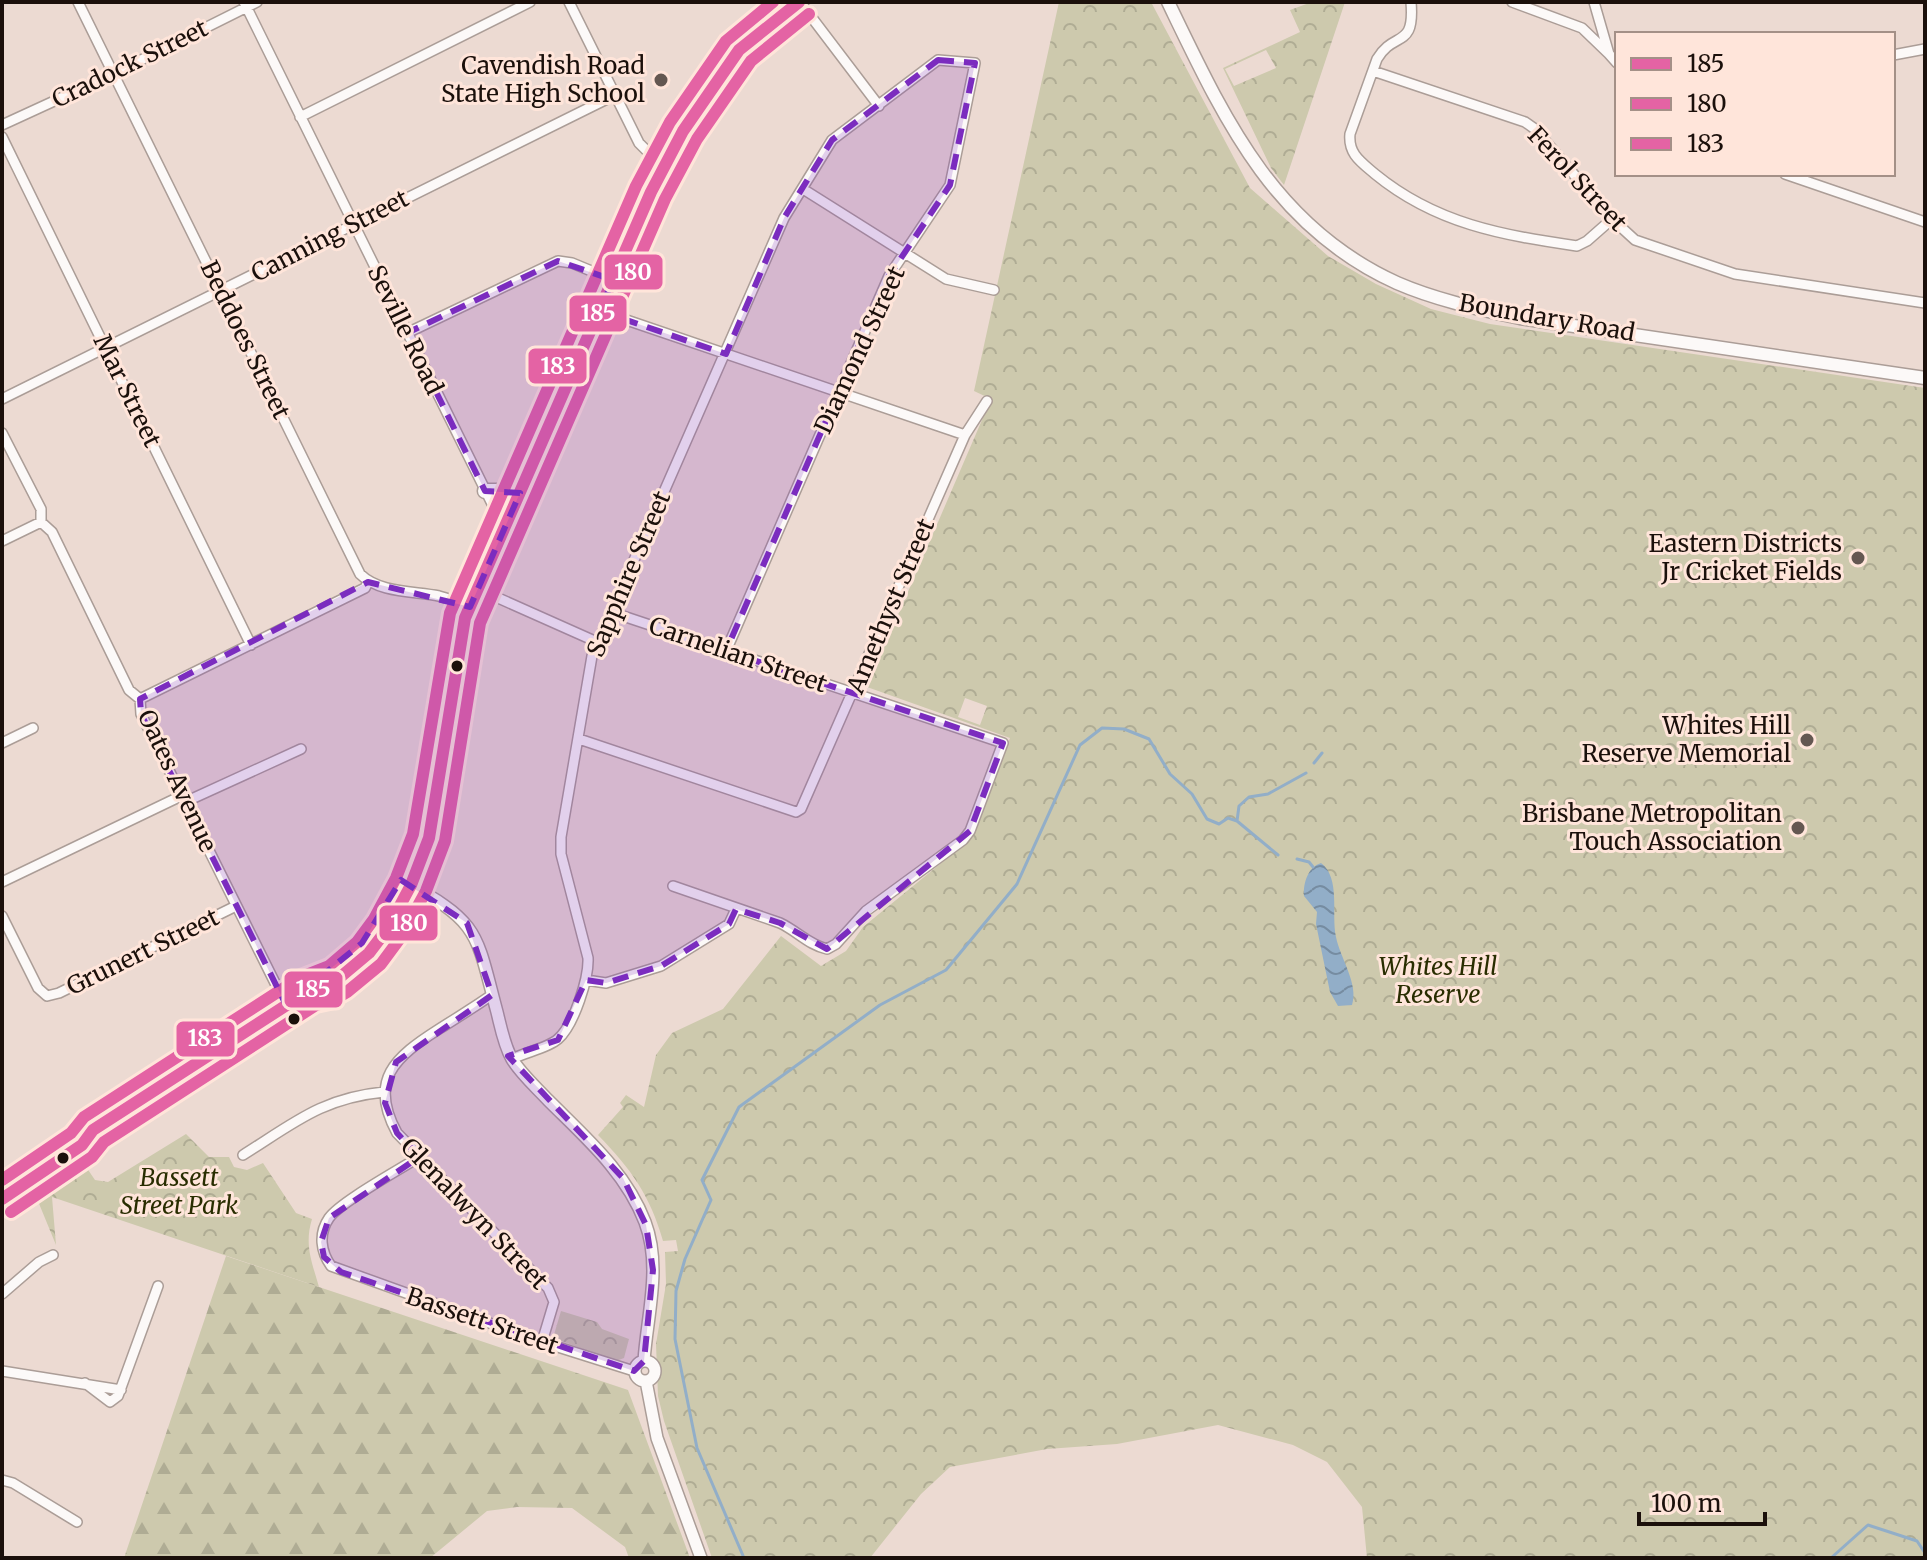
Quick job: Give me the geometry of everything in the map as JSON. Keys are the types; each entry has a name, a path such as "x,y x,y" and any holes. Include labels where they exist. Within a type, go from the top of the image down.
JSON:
{"main road":[{"path":"5,1187 82,1145 93,1130 310,990 324,987 346,974 369,953 388,928 406,882 429,838 462,631 470,607 613,280 666,162 739,50 800,2"},
{"name":"Boundary Road","path":"1168,2 1238,139 1269,185 1304,221 1344,253 1397,282 1462,304 1520,318 1925,378"},
{"path":"485,491 521,491"}],"street":[{"name":"Beddoes Street","path":"78,2 360,574 368,582"},
{"name":"Cradock Street","path":"2,125 113,74 245,4 257,2"},
{"path":"300,117 530,2"},
{"path":"569,2 639,143 666,162"},
{"path":"800,2 879,106"},
{"path":"1411,2 1410,28 1406,36 1382,51 1350,134 1349,145 1360,161 1387,184 1417,202 1445,216 1501,234 1577,246 1612,219"},
{"path":"1512,2 1582,28 1615,61"},
{"path":"1594,2 1609,54"},
{"name":"Seville Road","path":"245,4 504,528"},
{"path":"1895,55 1925,49"},
{"name":"Diamond Street","path":"726,651 889,276 954,175 975,63 938,60 879,106"},
{"name":"Ferol Street","path":"1373,71 1525,122 1535,129 1612,219 1635,240 1735,274 1925,303"},
{"name":"Canning Street","path":"2,399 615,95"},
{"name":"Sapphire Street","path":"512,1059 558,1040 565,1032 586,980 588,958 561,854 592,656 597,642 784,218 832,140 879,106"},
{"name":"Mar Street","path":"2,137 251,645"},
{"path":"1791,176 1924,218"},
{"path":"803,189 946,279 994,290"},
{"path":"407,333 558,261 572,263 613,280"},
{"path":"600,311 965,435"},
{"name":"Amethyst Street","path":"579,739 796,812 801,809 965,435 987,401"},
{"name":"Oates Avenue","path":"2,433 41,509 41,522 52,532 129,690 140,699 141,714 286,1005"},
{"path":"2,541 41,522"},
{"path":"140,699 365,588 368,582 441,597 470,607"},
{"path":"478,589 597,642"},
{"name":"Carnelian Street","path":"611,612 1003,743 970,831 963,840 866,911 836,944 827,949 814,947 780,923 736,909"},
{"path":"2,743 33,728"},
{"path":"2,882 301,749"},
{"path":"406,882 451,908 467,923 478,944 512,1059 623,1178 646,1225 653,1270 644,1361"},
{"path":"586,980 606,983 661,966 729,924 736,909 673,886"},
{"name":"Grunert Street","path":"2,916 38,988 47,996 59,993 236,906"},
{"path":"243,1155 320,1106 356,1095 384,1092 386,1080 396,1062 413,1046 492,995"},
{"name":"Glenalwyn Street","path":"384,1092 393,1126 419,1157 548,1288 554,1302 542,1342"},
{"name":"Bassett Street","path":"419,1157 329,1218 321,1242 324,1257 331,1266 542,1342 634,1371"},
{"path":"2,1294 39,1262 53,1255"},
{"path":"2,1371 85,1383 110,1402 115,1400 158,1286"},
{"path":"644,1361 651,1363 655,1370 652,1378 646,1381 638,1379 634,1371 637,1364 644,1361"},
{"path":"646,1381 657,1438 701,1558"},
{"path":"2,1480 13,1483 77,1522"}],"highlighted area":[{"path":"938,60 975,63 950,185 889,276 726,651 1003,743 970,831 827,949 780,923 736,909 729,924 661,966 606,983 586,980 558,1040 508,1056 623,1178 646,1225 653,1270 644,1361 634,1371 341,1272 324,1257 321,1242 329,1218 419,1157 397,1133 385,1103 396,1062 492,995 467,923 401,880 362,943 286,1005 141,714 140,699 368,582 470,607 520,493 485,491 407,333 558,261 613,280 600,311 726,354 784,218 832,140"}],"green space":[{"name":"Whites Hill Reserve","path":"1059,2 1151,2 1250,188 1328,256 1376,284 1431,309 1490,324 1925,388 1925,1558 1367,1558 1362,1507 1327,1462 1293,1445 1218,1425 1117,1444 1047,1449 950,1467 921,1494 870,1558 712,1558 658,1396 656,1344 666,1284 665,1252 678,1251 676,1240 663,1241 638,1184 598,1135 623,1107 620,1103 626,1095 644,1107 656,1055 672,1033 723,1009 781,936 821,966 846,951 863,927 973,837 1010,738 867,687 991,399 974,391","holes":["965,698 987,706 980,725 958,717"]},
{"path":"1312,2 1345,2 1284,185 1271,168 1223,68 1300,32 1290,10","holes":["1266,50 1276,68 1234,86 1225,69"]},
{"name":"Bassett Street Park","path":"186,1134 209,1157 229,1157 234,1167 247,1170 263,1163 296,1213 312,1219 309,1245 319,1287 52,1197 56,1245 33,1189 80,1158 95,1180 108,1182"},
{"path":"226,1256 628,1390 690,1558 629,1558 625,1547 572,1508 517,1507 487,1511 430,1558 124,1558"},
{"path":"561,1311 597,1322 602,1329 629,1339 624,1358 616,1361 553,1338"}],"water":[{"path":"1321,863 1333,887 1336,937 1353,988 1352,1005 1338,1006 1330,992 1316,924 1317,912 1304,896 1307,876"}],"waterway":[{"path":"744,1558 697,1448 675,1339 676,1291 685,1259 711,1200 702,1180 739,1107 880,1005 946,970 1017,884 1080,745 1102,728 1124,729 1149,739 1170,774 1192,794 1207,819 1219,824 1228,818 1237,821 1278,855"},
{"path":"1314,763 1322,753"},
{"path":"1237,821 1239,806 1249,797 1268,794 1306,773"},
{"path":"1297,859 1309,862 1313,867"},
{"path":"1831,1558 1868,1525 1917,1541 1925,1553"}],"transit line":[{"name":"183","path":"2,1180 71,1133 84,1117 301,977 329,966 357,942 374,919 396,878 413,834 450,613 636,186 670,122 726,41 773,2"},
{"name":"185","path":"2,1199 82,1145 93,1130 310,990 338,979 369,953 388,928 411,885 429,838 465,618 651,192 683,131 739,50 799,2"},
{"name":"180","path":"11,1212 92,1157 104,1142 316,1005 330,1002 347,992 381,964 401,937 426,891 445,841 480,623 665,199 697,139 751,61 809,14"}],"place":[{"name":"Cavendish Road State High School","path":"661,80"},
{"name":"Eastern Districts Jr Cricket Fields","path":"1858,558"},
{"name":"Whites Hill Reserve Memorial","path":"1807,740"},
{"name":"Brisbane Metropolitan Touch Association","path":"1798,828"}]}
